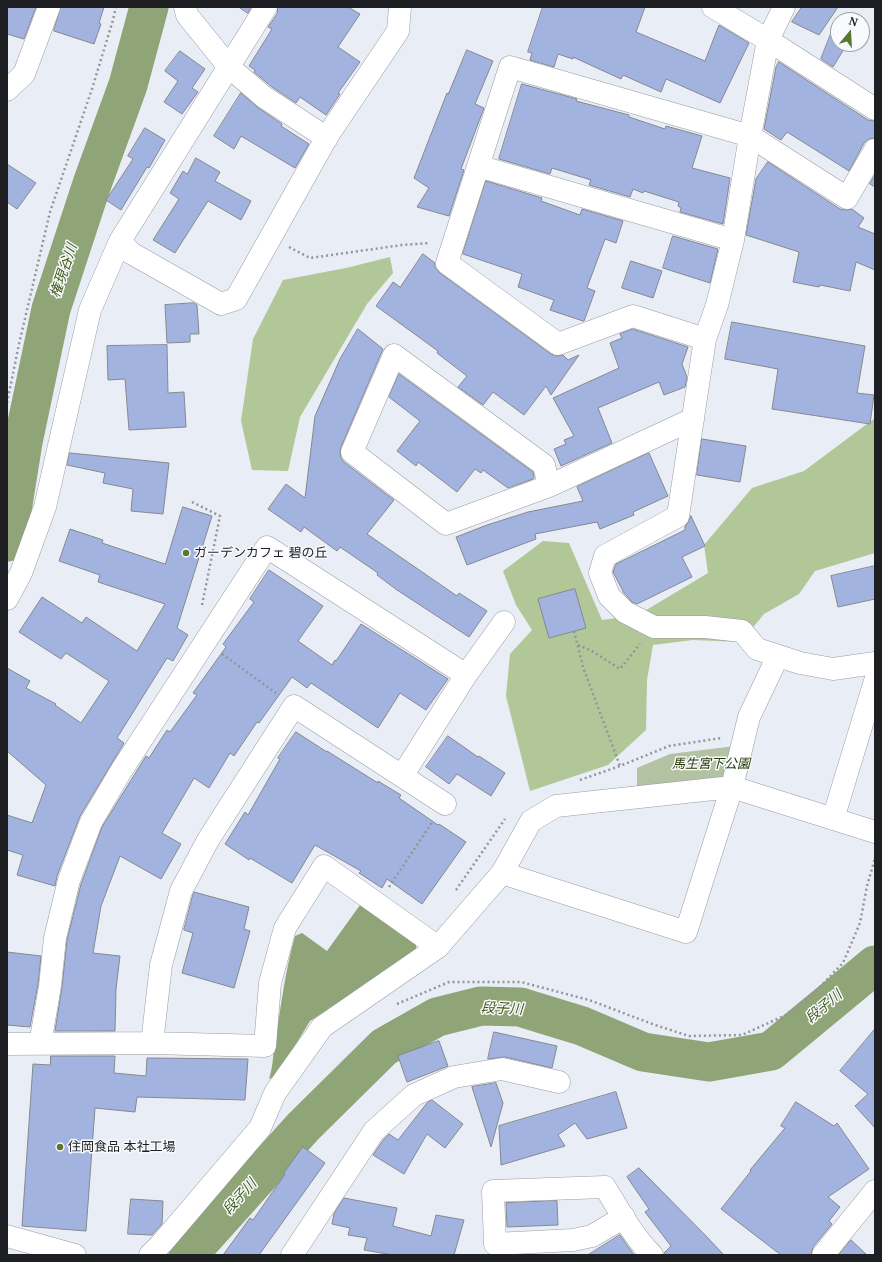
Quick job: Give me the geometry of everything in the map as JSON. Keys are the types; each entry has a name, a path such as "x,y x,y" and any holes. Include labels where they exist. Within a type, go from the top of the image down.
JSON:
{"street":[{"path":"7,90 24,74 49,7"},
{"path":"185,7 187,16 229,67 264,97 327,138"},
{"path":"7,599 21,574 46,507 90,310 120,241 266,7"},
{"path":"120,241 131,253 221,304 236,299 327,138 398,31 400,7"},
{"path":"713,7 768,40 875,109"},
{"path":"784,7 768,40 733,240 717,305 705,339 678,516 605,556 600,573 609,596 625,612 654,627 705,627 742,631 756,649 800,663 833,669 875,663"},
{"path":"705,339 633,316 558,344 447,263 510,67 750,136 847,198 875,150"},
{"path":"478,166 733,240"},
{"path":"549,486 544,465 394,355 352,452 446,524 549,486 693,419"},
{"path":"40,1044 50,986 55,938 69,880 91,822 121,771 267,547 466,675"},
{"path":"402,776 466,675 504,622"},
{"path":"502,873 686,932 732,787 749,717 778,656"},
{"path":"833,819 875,681"},
{"path":"152,1043 161,966 182,891 208,840 294,706 445,804"},
{"path":"150,1255 162,1243 260,1128 275,1093 322,1027 438,947 502,873 531,821 556,806 732,787 875,832"},
{"path":"7,1044 152,1043 265,1046 270,983 285,928 324,866 438,947"},
{"path":"292,1255 374,1131 414,1095 454,1077 502,1069 560,1082"},
{"path":"624,1217 592,1236 573,1240 495,1244 493,1191 605,1187 646,1249 652,1255"},
{"path":"823,1255 875,1191"},
{"path":"7,1236 76,1255"}],"path":[{"path":"7,403 19,344 50,212 92,89 116,7"},
{"path":"271,238 310,258 402,245 453,242"},
{"path":"192,502 220,516 200,616 209,635 294,706"},
{"path":"578,645 592,651 620,669 654,627"},
{"path":"574,631 583,667 620,766 669,746 721,738 744,738"},
{"path":"378,904 445,804"},
{"path":"393,1005 449,982 521,982 589,1000 689,1036 742,1035 786,1015 815,992 843,963 860,923 867,886 875,858"}],"green space":[{"name":"馬生宮下公園","path":"735,746 724,778 637,787 637,768 670,754"}],"shaded area":[{"path":"390,257 393,273 367,304 300,417 288,471 252,470 241,421 253,339 283,280 346,268"},
{"path":"875,418 875,553 815,571 799,594 764,614 741,642 693,640 653,645 647,680 646,730 608,765 530,791 506,696 510,654 532,630 516,605 503,571 543,541 569,543 602,620 638,615 708,573 704,545 752,488 804,471"},
{"path":"360,905 416,944 416,954 310,1021 277,1075 269,1079 286,976 295,936 302,933 327,951"}],"building":[{"path":"7,7 36,7 24,39 7,34"},
{"path":"61,7 104,7 99,23 101,24 94,44 54,31"},
{"path":"239,7 251,7 248,13"},
{"path":"278,7 348,7 360,14 338,47 360,62 338,93 340,94 326,115 300,97 296,103 272,87 249,66 272,29 268,27 277,14"},
{"path":"543,7 645,7 636,32 705,61 719,25 749,43 720,103 666,79 661,92 623,75 621,79 573,57 573,59 558,54 554,67 530,60 532,53 528,52"},
{"path":"802,7 838,7 835,12 830,12 830,19 819,35 792,22"},
{"path":"830,36 830,52 842,52 833,67 821,59"},
{"path":"467,50 493,61 475,104 484,108 461,169 464,170 449,216 417,207 429,188 414,178 447,93 448,94"},
{"path":"180,51 205,69 192,88 198,92 182,114 164,102 178,81 165,71"},
{"path":"779,62 868,120 875,121 875,138 869,139 864,143 849,171 787,132 781,140 764,129 776,67"},
{"path":"522,84 577,99 576,101 629,115 629,117 665,129 666,126 702,136 692,168 730,178 723,224 680,212 681,208 678,206 679,202 644,191 643,193 633,189 630,197 589,185 591,180 552,168 550,174 499,159"},
{"path":"241,93 257,107 282,124 281,126 309,144 295,168 241,136 234,149 214,136"},
{"path":"145,128 165,140 149,168 147,167 121,210 106,200 133,159 128,156"},
{"path":"196,158 220,172 215,181 251,201 241,220 208,201 175,253 153,240 179,199 170,193 183,171 187,174"},
{"path":"768,162 840,209 852,209 864,218 858,227 875,234 875,270 856,262 850,291 820,285 819,287 793,282 799,252 746,235 756,179"},
{"path":"7,164 36,183 17,209 7,202"},
{"path":"875,175 875,187 870,184"},
{"path":"486,181 542,198 541,201 580,215 582,209 623,221 616,243 605,239 587,288 595,291 584,321 550,310 554,300 518,287 522,274 463,254"},
{"path":"673,236 718,249 710,283 663,268"},
{"path":"423,254 435,263 435,267 440,273 551,354 557,356 563,355 568,360 579,355 551,395 546,386 524,415 493,392 483,405 458,387 467,376 437,353 438,351 376,306 393,282 400,287"},
{"path":"631,261 662,271 653,298 622,288"},
{"path":"194,303 197,305 199,334 190,334 190,342 167,343 165,305"},
{"path":"732,322 865,346 857,393 874,395 870,424 772,409 778,369 725,359"},
{"path":"358,329 383,349 341,447 341,458 344,462 394,500 367,534 457,596 459,593 487,611 469,637 397,590 377,575 378,573 340,547 337,551 304,527 301,532 268,509 286,484 305,498 315,416 340,359"},
{"path":"633,329 688,347 682,364 687,377 685,387 664,395 659,382 598,408 612,443 561,466 554,449 566,444 564,440 574,436 553,398 619,368 610,343 622,338 620,334"},
{"path":"167,345 168,393 184,392 186,427 129,430 125,379 108,380 107,346"},
{"path":"399,374 533,472 533,479 508,488 483,470 481,473 475,469 457,492 418,462 416,466 397,451 420,421 389,397"},
{"path":"702,439 746,446 740,482 697,475"},
{"path":"70,453 169,463 163,514 131,511 133,489 103,483 105,473 67,465"},
{"path":"649,453 668,496 633,512 634,515 600,529 597,522 535,534 536,539 467,565 456,537 528,512 583,501 577,487"},
{"path":"183,507 212,516 177,628 188,635 173,661 167,658 117,738 124,743 80,816 57,876 55,886 17,875 23,855 7,850 7,815 32,823 46,785 7,751 7,668 30,681 26,688 56,704 55,705 81,723 109,681 66,653 61,659 19,632 42,597 82,623 86,617 137,651 165,604 98,582 100,575 59,561 70,529 103,540 102,543 165,564"},
{"path":"691,516 705,546 682,557 692,577 637,604 632,602 624,593 613,572 616,564 685,530 685,526"},
{"path":"875,566 875,599 838,607 831,576"},
{"path":"269,570 323,606 298,641 332,665 361,624 448,679 426,710 400,693 378,728 311,683 307,688 292,677 259,723 257,722 234,756 230,753 209,788 194,778 162,833 181,844 161,879 120,856 101,906 93,953 120,956 116,989 115,1031 55,1031 67,940 81,884 102,827 146,756 149,758 167,730 170,732 197,695 193,693 226,647 223,644 254,602 250,599"},
{"path":"575,589 586,628 549,638 538,599"},
{"path":"296,732 378,783 378,781 401,795 399,798 466,842 422,904 387,879 382,888 359,873 361,871 315,845 292,883 250,858 249,860 225,844 245,812 248,815 280,759 278,758"},
{"path":"448,736 478,757 479,756 505,773 491,796 457,774 449,784 426,767"},
{"path":"194,892 249,907 244,929 250,931 234,988 182,973 193,933 184,930"},
{"path":"7,952 41,956 38,984 30,1027 7,1025"},
{"path":"875,1029 875,1128 855,1106 868,1094 840,1071"},
{"path":"494,1032 557,1046 552,1068 505,1057 488,1059"},
{"path":"439,1041 448,1066 407,1082 398,1056"},
{"name":"住岡食品 本社工場","path":"51,1056 115,1056 114,1073 146,1076 147,1058 248,1059 245,1100 137,1097 135,1112 95,1108 86,1231 22,1226 33,1064 50,1065"},
{"path":"496,1083 503,1103 491,1147 472,1087"},
{"path":"616,1092 627,1128 587,1139 575,1123 558,1135 565,1146 501,1165 499,1126"},
{"path":"432,1100 463,1124 445,1148 427,1134 404,1174 373,1155 389,1134 398,1140 427,1103"},
{"path":"796,1102 834,1126 837,1123 869,1169 828,1197 840,1207 829,1221 832,1224 813,1247 811,1255 781,1255 721,1209 751,1171 750,1170 785,1128 781,1126"},
{"path":"303,1147 325,1163 259,1255 223,1255 250,1218 253,1220"},
{"path":"639,1168 724,1255 664,1255 664,1253 671,1246 645,1212 649,1209 627,1177"},
{"path":"344,1198 397,1208 393,1226 431,1236 436,1215 464,1220 454,1255 393,1255 364,1250 367,1238 348,1235 350,1228 332,1224 334,1214"},
{"path":"131,1199 163,1201 162,1224 152,1235 128,1234"},
{"path":"557,1201 558,1225 507,1227 506,1203"},
{"path":"620,1235 634,1255 588,1255"},
{"path":"851,1240 867,1255 839,1255"}],"waterway":[{"name":"権現谷川","path":"7,542 23,442 51,309 92,184 128,85 149,7"},
{"name":"段子川","path":"188,1255 303,1127 384,1047 437,1017 481,1006 520,1007 582,1026 643,1052 709,1062 771,1051 875,965"}],"place":[{"name":"ガーデンカフェ 碧の丘","path":"186,553"},
{"name":"住岡食品 本社工場","path":"60,1147"}]}
